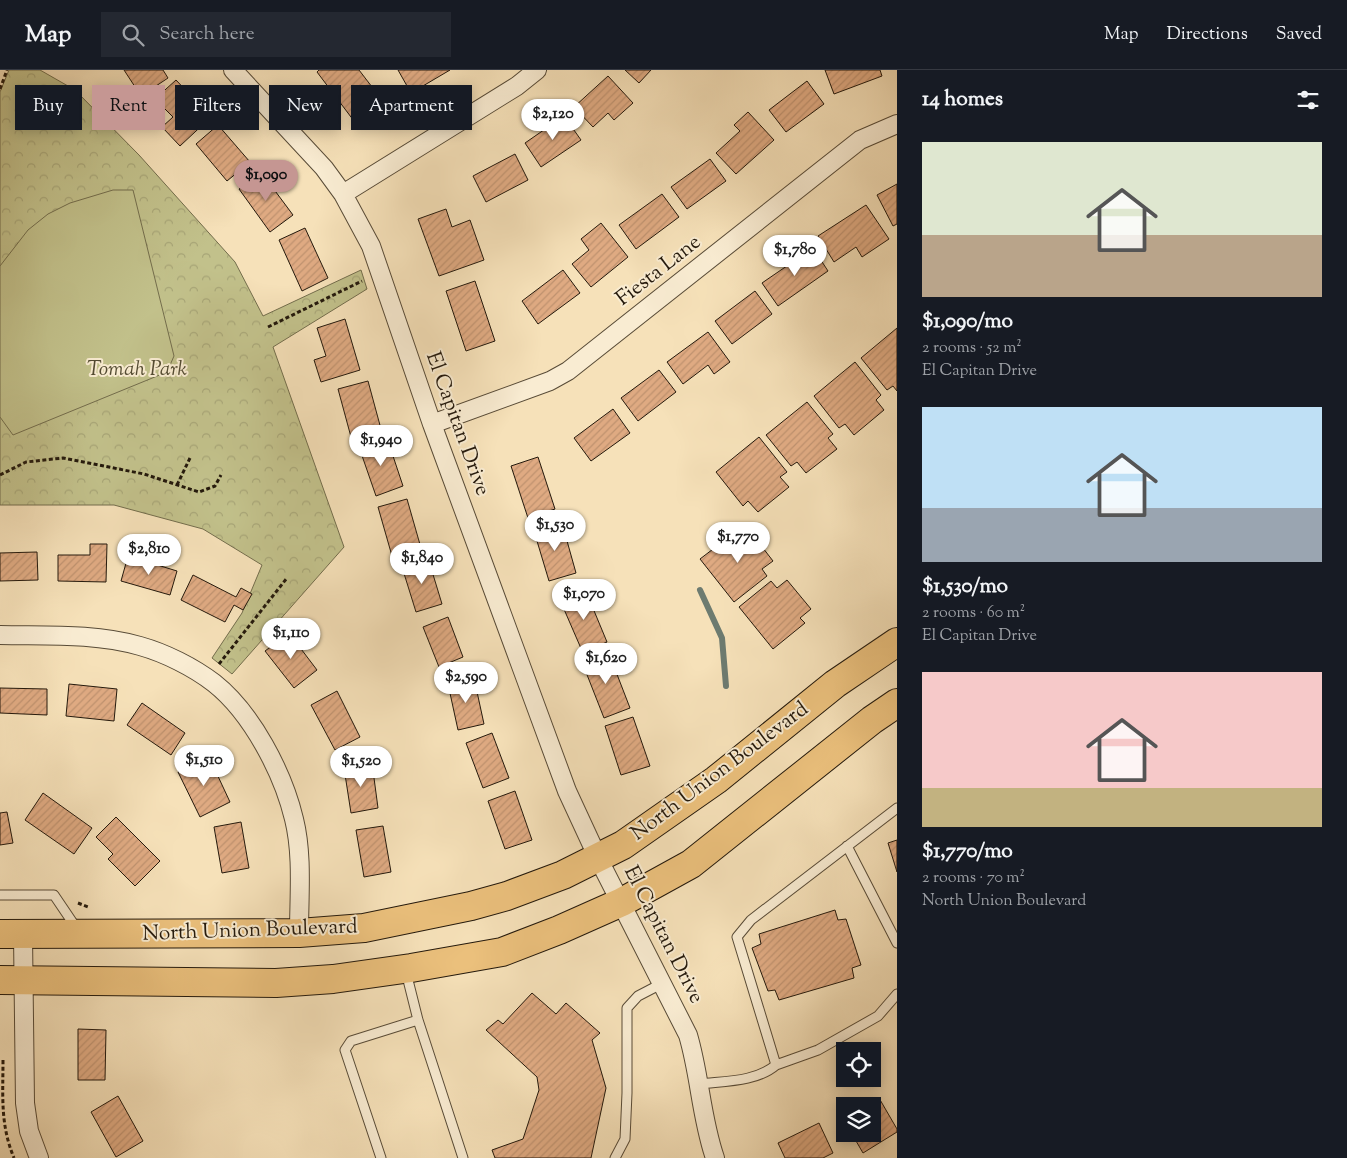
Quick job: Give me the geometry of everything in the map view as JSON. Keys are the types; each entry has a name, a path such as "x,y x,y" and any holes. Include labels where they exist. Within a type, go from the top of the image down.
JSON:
{"main road":[{"name":"North Union Boulevard","path":"11,934 300,932 364,928 471,906 508,896 598,858 623,845 716,780 835,684 897,642"},
{"path":"12,981 276,983 333,979 406,969 502,952 559,930 622,902 691,864 872,720 897,703"}],"street":[{"name":"El Capitan Drive","path":"233,70 324,168 342,194 371,246 432,424 567,791 598,858 688,1035 700,1084 708,1136 715,1158"},
{"path":"342,194 517,86 537,70"},
{"name":"Fiesta Lane","path":"432,424 550,381 568,371 860,140 897,124"},
{"path":"0,635 82,636 114,640 148,649 187,665 215,684 240,711 263,744 282,780 295,820 299,860 300,932"},
{"path":"11,934 12,981 25,1103 29,1131 39,1158"}],"lane":[{"path":"776,1065 772,1046 737,937 751,920 897,808"},
{"path":"847,846 897,943"},
{"path":"0,895 54,894 81,935"},
{"path":"406,969 418,1020 464,1158"},
{"path":"614,1158 625,1139 628,1093 627,1008 638,996 663,983"},
{"path":"700,1084 743,1080 769,1071 776,1065 818,1050 878,1016 897,994"},
{"path":"381,1158 345,1050 351,1041 418,1020"}],"path":[{"path":"0,89 7,70"},
{"path":"268,327 380,272"},
{"path":"0,475 26,462 63,458 144,474 199,492 215,486 221,475"},
{"path":"177,485 190,458"},
{"path":"206,678 287,578"}],"green space":[{"name":"Tomah Park","path":"9,70 40,70 66,85 15,85 15,130 82,130 82,97 92,107 92,130 114,130 139,155 235,262 263,316 361,270 367,289 273,347 344,547 232,674 212,658 242,613 262,565 203,529 114,505 0,505 0,92"},
{"path":"113,190 133,190 174,356 167,372 13,435 0,417 0,266 28,230 48,214 70,203"}],"building":[{"path":"124,70 163,70 168,78 158,85 134,85"},
{"path":"319,70 359,70 370,85 351,85 351,117 341,104 341,85 327,85 317,72"},
{"path":"398,70 450,70 425,85 406,85"},
{"path":"625,70 651,70 639,83"},
{"path":"825,70 880,70 882,76 834,94"},
{"path":"608,76 633,103 614,120 608,113 593,127 574,107"},
{"path":"176,80 181,85 175,85 175,130 197,130 180,146 165,130 165,124 173,117 165,109 165,90"},
{"path":"807,81 824,104 786,132 769,110"},
{"path":"748,112 774,140 736,174 716,153 740,131 734,125"},
{"path":"564,116 581,140 541,167 525,143"},
{"path":"212,130 222,130 250,162 227,181 196,144"},
{"path":"515,154 528,180 486,202 473,176"},
{"path":"710,159 726,181 687,209 671,187"},
{"path":"261,172 293,215 270,232 239,189"},
{"path":"897,184 897,224 893,226 877,195"},
{"path":"662,194 679,217 636,249 619,225"},
{"path":"866,205 889,239 862,257 856,247 834,262 818,236"},
{"path":"446,209 452,227 470,220 484,260 439,276 418,219"},
{"path":"601,223 628,257 591,287 572,264 589,250 581,239"},
{"path":"305,228 328,278 302,291 279,240"},
{"path":"813,248 828,271 778,306 762,283"},
{"path":"563,270 580,293 538,324 522,301"},
{"path":"475,281 495,341 466,351 446,291"},
{"path":"755,291 772,314 732,344 715,321"},
{"path":"345,319 360,370 321,382 314,360 326,356 317,328"},
{"path":"897,328 897,391 893,386 887,390 861,358"},
{"path":"708,332 730,362 714,374 708,365 683,384 667,362"},
{"path":"855,362 881,395 876,400 884,410 854,435 845,424 839,428 814,396"},
{"path":"659,370 676,392 638,421 621,398"},
{"path":"368,381 381,429 351,437 338,389"},
{"path":"807,402 833,434 828,438 837,449 806,473 797,462 791,466 766,435"},
{"path":"613,409 630,433 591,461 574,438"},
{"path":"759,437 787,472 780,477 789,487 758,512 748,501 743,506 716,472"},
{"path":"387,438 403,486 376,496 359,447"},
{"path":"538,457 555,509 528,518 511,466"},
{"path":"407,499 421,548 392,556 378,507"},
{"path":"562,523 576,573 549,581 534,531"},
{"path":"749,530 773,561 762,569 767,576 734,602 700,559 734,533 738,539"},
{"path":"90,544 107,544 106,582 58,581 58,555 90,555"},
{"path":"37,552 38,580 0,581 0,553"},
{"path":"128,556 177,571 170,595 121,581"},
{"path":"428,558 442,604 416,612 402,567"},
{"path":"193,575 236,597 241,588 252,594 243,610 234,605 225,622 181,600"},
{"path":"787,580 811,609 800,618 805,623 773,649 739,607 771,581 777,588"},
{"path":"585,589 607,642 583,653 560,600"},
{"path":"448,617 463,657 439,667 423,627"},
{"path":"289,633 317,670 294,688 265,651"},
{"path":"608,651 630,708 604,718 582,662"},
{"path":"474,678 484,724 458,730 448,684"},
{"path":"69,684 117,689 114,721 66,716"},
{"path":"0,688 47,689 47,715 0,713"},
{"path":"337,691 360,737 335,750 311,705"},
{"path":"142,703 185,733 171,755 127,725"},
{"path":"633,717 650,766 621,775 605,726"},
{"path":"492,733 509,778 483,788 466,743"},
{"path":"209,757 230,802 200,817 178,772"},
{"path":"372,763 378,808 351,813 344,768"},
{"path":"515,791 532,840 505,849 488,801"},
{"path":"43,793 92,828 74,854 25,820"},
{"path":"7,812 13,843 0,845 0,813"},
{"path":"116,817 160,861 135,886 108,859 113,854 96,837"},
{"path":"241,822 249,868 222,873 214,827"},
{"path":"383,826 391,872 364,877 356,830"},
{"path":"897,840 897,872 888,843"},
{"path":"835,910 838,920 846,919 861,965 852,968 854,978 779,1000 775,990 768,991 752,948 761,944 759,934"},
{"path":"532,993 556,1014 566,1003 600,1033 592,1040 606,1088 591,1158 495,1158 492,1150 523,1139 539,1090 537,1077 486,1030 498,1020 503,1024"},
{"path":"78,1029 106,1030 105,1080 78,1080"},
{"path":"118,1096 143,1141 116,1157 91,1112"},
{"path":"881,1101 897,1129 897,1132 881,1142"},
{"path":"819,1123 833,1153 823,1158 785,1158 778,1143"},
{"path":"857,1142 881,1142 863,1153"}],"waterway":[{"path":"700,590 722,638 726,686"}]}
